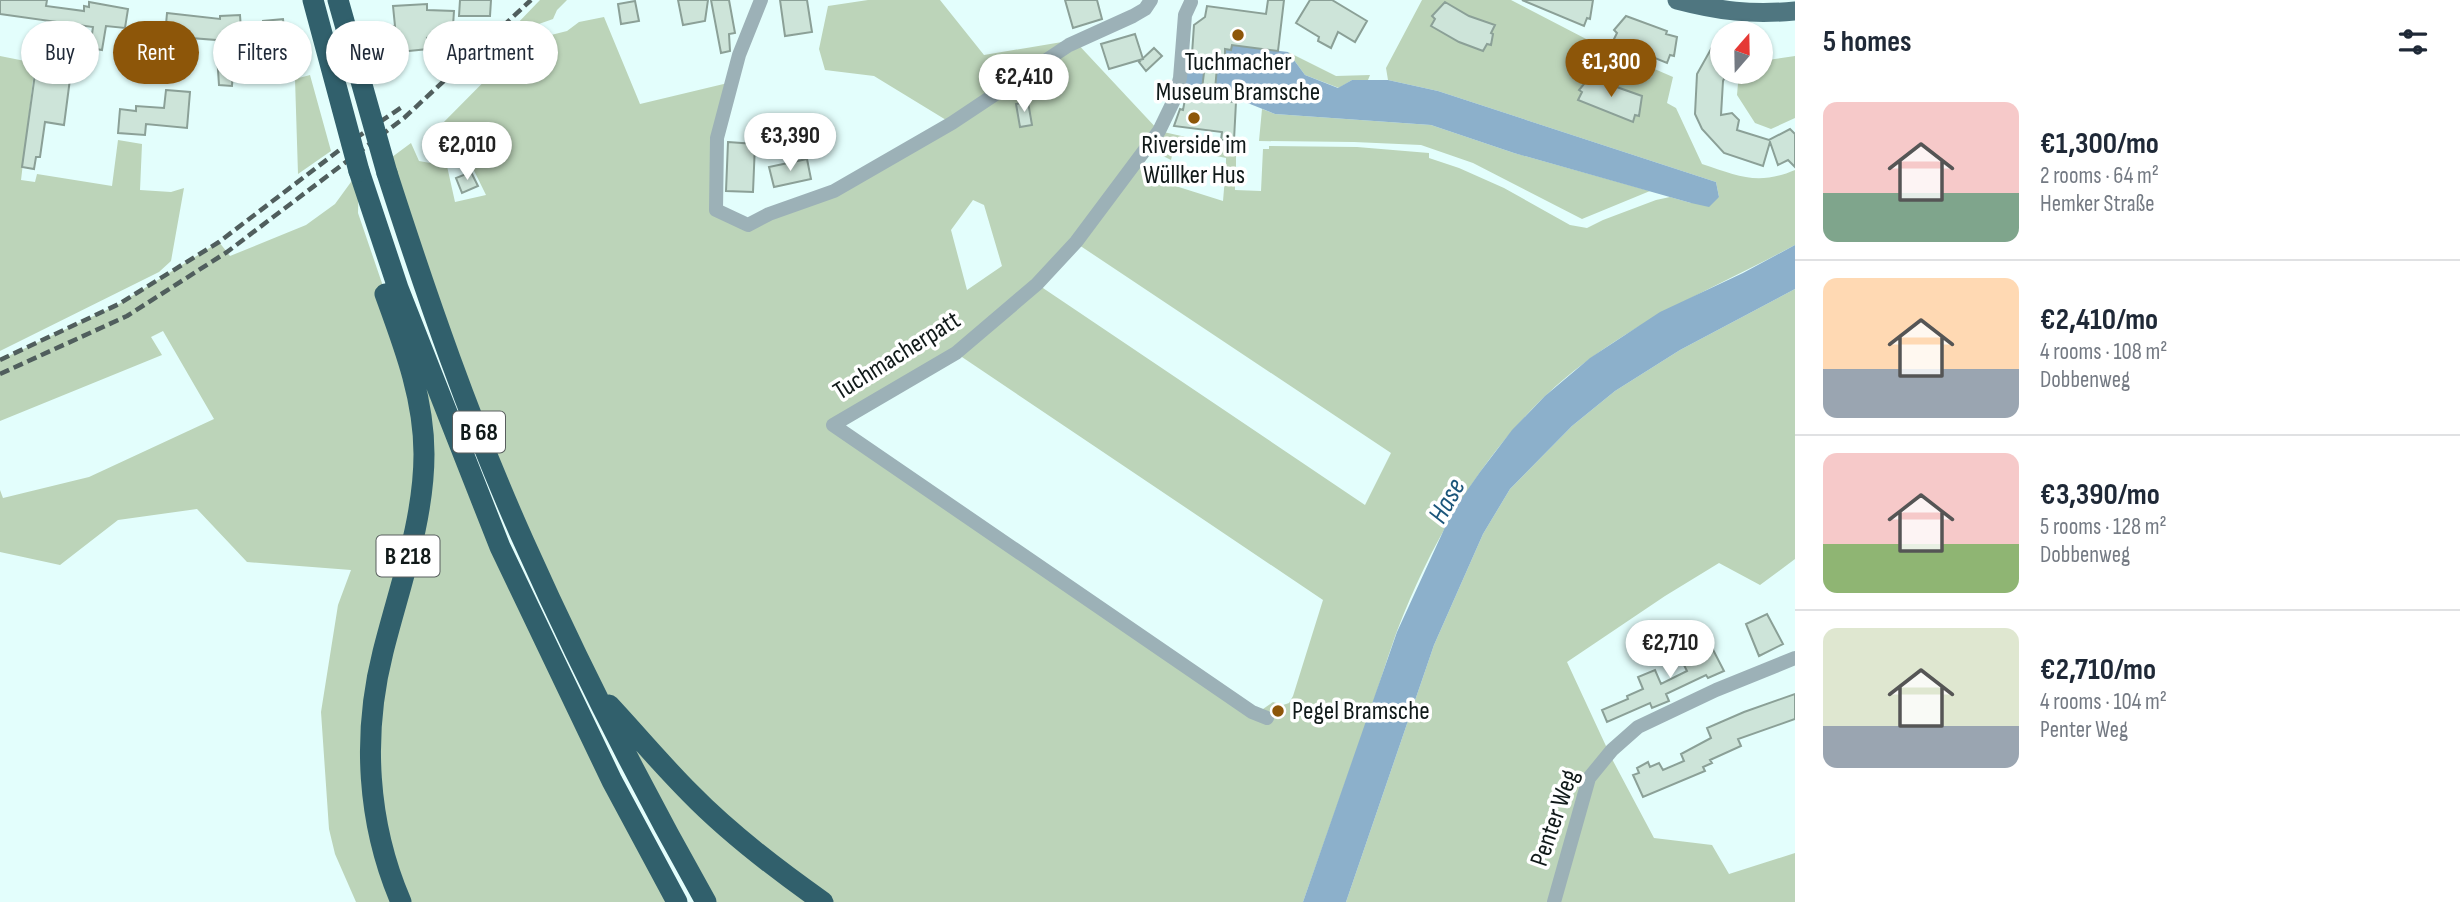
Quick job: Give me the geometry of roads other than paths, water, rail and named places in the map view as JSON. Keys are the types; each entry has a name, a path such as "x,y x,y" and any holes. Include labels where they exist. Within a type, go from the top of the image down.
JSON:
{"highway":[{"name":"B 218","path":"313,0 359,171 365,211 409,361 422,421 424,456 414,532 376,683 369,758 379,837 390,877 401,902"},
{"name":"B 68","path":"338,0 387,173 421,280 523,540 590,684 706,902"},
{"name":"B 68","path":"365,211 500,547 601,758 677,902"},
{"path":"590,684 689,792 724,825 776,869 823,902"}],"main road":[{"path":"1677,0 1710,9 1744,13 1795,10"}],"street":[{"path":"761,0 739,55 717,138 716,210 748,225 769,214 834,191 952,123 1069,45 1145,9 1151,0"},
{"name":"Tuchmacherpatt","path":"1189,1 1175,98 1159,131 1076,242 1037,284 956,352 834,425 1252,712 1267,718"},
{"name":"Penter Weg","path":"1553,902 1590,778 1612,750 1638,727 1716,690 1795,658"}],"water":[{"path":"1232,45 1288,52 1305,75 1338,88 1352,80 1388,80 1438,91 1716,182 1719,197 1709,207 1691,203 1514,153 1431,125 1275,114 1240,100 1239,90 1183,89 1185,68 1216,70 1218,56 1224,56 1225,49"},
{"path":"1795,245 1795,289 1680,350 1615,391 1572,426 1510,489 1483,534 1434,645 1346,902 1303,902 1397,632 1452,512 1480,472 1512,430 1545,396 1590,358 1660,312"}],"railway":[{"path":"0,374 127,316 227,252 404,118 531,0"},
{"path":"0,360 119,304 219,242 350,142 402,107"}],"place":[{"name":"Tuchmacher Museum Bramsche","path":"1238,35"},
{"name":"Riverside im Wüllker Hus","path":"1194,118"},
{"name":"Pegel Bramsche","path":"1278,711"}],"water label":[{"name":"Hase","path":"1447,501"}]}
